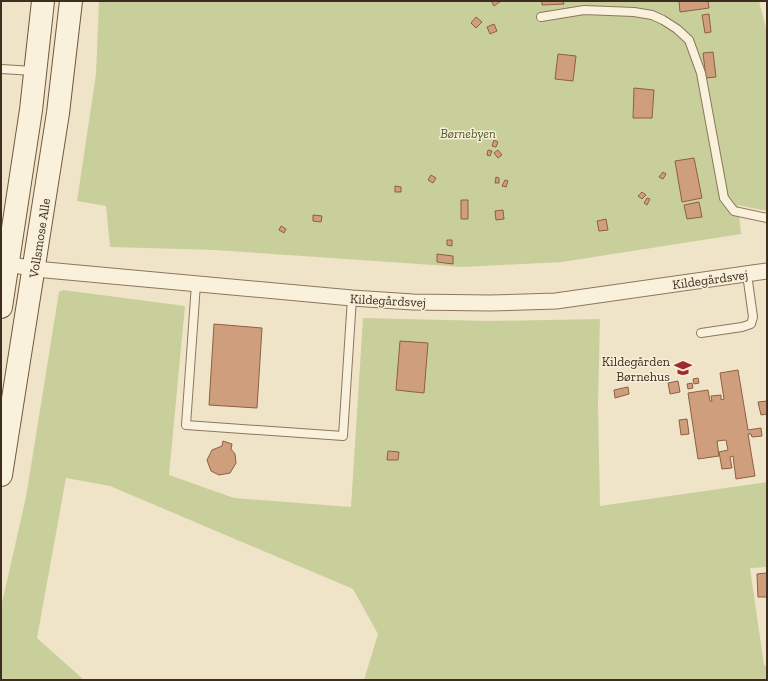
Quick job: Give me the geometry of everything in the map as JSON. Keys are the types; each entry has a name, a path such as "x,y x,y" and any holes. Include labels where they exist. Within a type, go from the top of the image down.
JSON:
{"street":[{"name":"Vollsmose Alle","path":"1,307 3,264 35,71 43,1"},
{"name":"Vollsmose Alle","path":"1,475 35,270 58,113 70,1"},
{"name":"Kildegårdsvej","path":"3,264 35,270 352,298 490,303 556,301 767,271"}],"lane":[{"path":"541,17 584,10 634,12 652,15 677,29 689,40 701,73 724,198 734,211 767,218"},
{"path":"1,69 35,71"},
{"path":"701,333 742,327 751,324 754,317 747,274"},
{"path":"196,284 186,425 342,436 352,298"}],"green space":[{"name":"Børnebyen","path":"99,1 759,1 767,32 767,211 738,205 741,234 562,262 462,267 215,250 110,247 106,206 77,201 96,74"},
{"path":"63,290 185,306 169,475 234,498 351,507 363,318 488,321 600,319 598,405 600,506 767,482 767,567 750,568 764,665 767,667 767,680 364,680 378,634 353,589 110,486 66,478 37,638 84,680 1,680 1,607 26,497 59,292"}],"building":[{"path":"491,1 501,1 494,6"},
{"path":"542,1 563,1 564,4 542,5"},
{"path":"679,1 708,1 709,8 680,12"},
{"path":"709,14 711,32 705,33 702,15"},
{"path":"476,17 482,22 476,28 471,23"},
{"path":"494,24 497,31 490,34 487,27"},
{"path":"713,52 716,77 706,78 703,53"},
{"path":"558,54 576,56 573,81 555,79"},
{"path":"634,88 654,90 652,118 633,118"},
{"path":"494,140 498,142 496,147 492,146"},
{"path":"488,150 492,151 490,156 487,155"},
{"path":"498,150 502,155 498,158 494,153"},
{"path":"694,158 702,198 682,202 675,161"},
{"path":"663,172 666,174 663,179 659,177"},
{"path":"431,175 436,178 433,183 428,180"},
{"path":"496,177 499,178 499,183 495,183"},
{"path":"505,180 508,181 506,187 502,186"},
{"path":"395,186 401,187 401,192 395,192"},
{"path":"642,192 646,195 642,199 638,196"},
{"path":"647,198 650,199 647,205 644,203"},
{"path":"461,200 468,200 468,219 461,219"},
{"path":"699,202 702,217 687,219 684,205"},
{"path":"503,210 504,219 496,220 495,211"},
{"path":"313,215 322,216 321,222 313,221"},
{"path":"606,219 608,230 599,231 597,221"},
{"path":"281,226 286,229 284,233 279,230"},
{"path":"447,240 452,240 452,246 447,245"},
{"path":"437,254 453,256 453,264 437,262"},
{"path":"214,324 262,328 257,408 209,405"},
{"path":"400,341 428,343 424,393 396,390"},
{"path":"738,370 748,430 761,428 762,436 752,437 751,434 748,434 755,476 736,479 733,456 730,457 732,468 722,469 719,452 728,450 726,440 717,441 719,456 698,459 688,393 708,390 710,401 712,401 711,396 721,395 721,400 724,399 720,373"},
{"path":"698,378 699,383 694,384 693,379"},
{"path":"678,381 680,392 670,394 668,383"},
{"path":"692,383 693,388 688,389 687,384"},
{"path":"628,387 629,394 615,398 614,390"},
{"path":"767,401 767,414 761,415 758,402"},
{"path":"687,419 689,434 681,435 679,420"},
{"path":"223,441 232,444 231,449 235,454 236,463 230,473 219,475 211,471 207,460 212,450 222,446"},
{"path":"388,451 399,452 398,460 387,460"},
{"path":"767,573 767,597 758,597 757,574"}],"place":[{"name":"Kildegården Børnehus","path":"683,368"}]}
